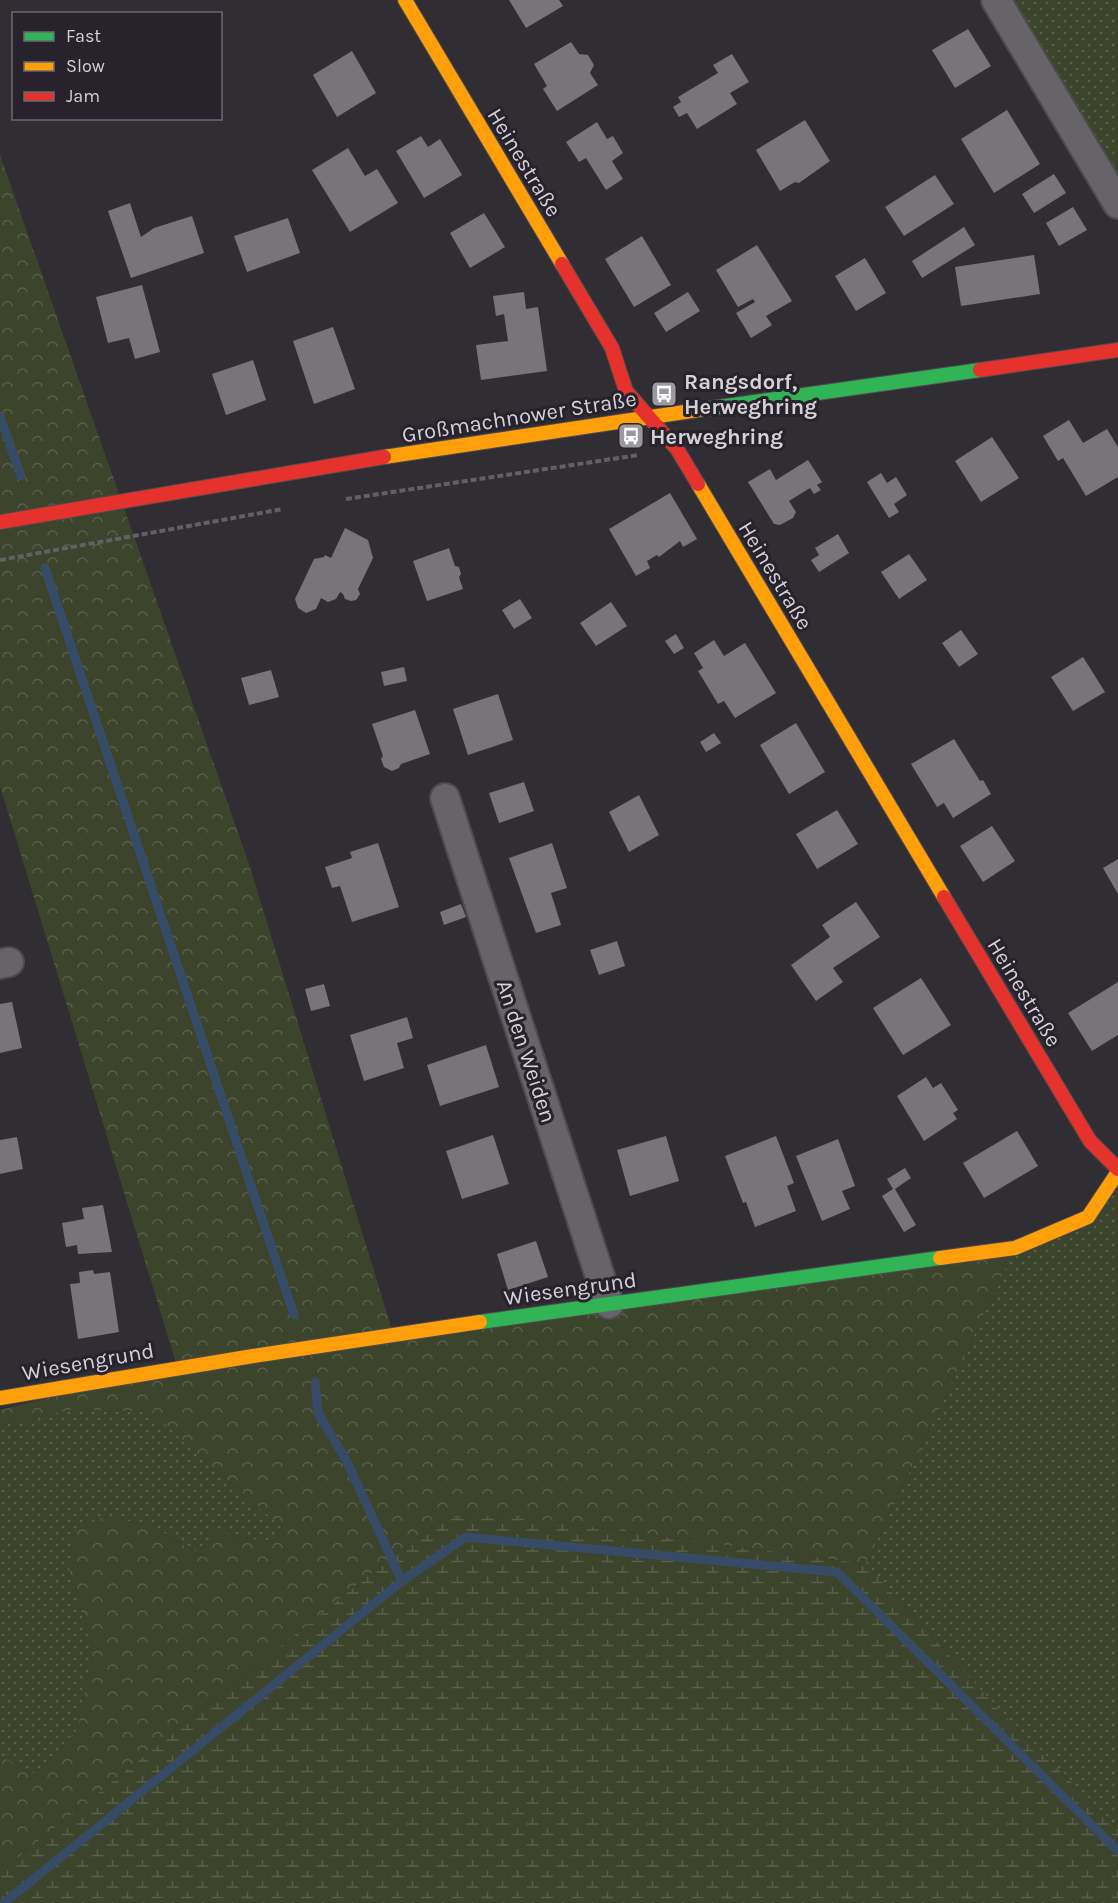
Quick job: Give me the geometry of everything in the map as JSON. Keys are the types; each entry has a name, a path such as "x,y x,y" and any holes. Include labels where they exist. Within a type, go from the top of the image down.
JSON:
{"street":[{"name":"Heinestraße","path":"405,0 612,348 626,391 677,449 1090,1141 1118,1171"},
{"path":"996,0 1118,204"},
{"name":"Großmachnower Straße","path":"0,522 217,484 648,417 1118,350"},
{"name":"An den Weiden","path":"445,798 609,1304"},
{"name":"Wiesengrund","path":"0,1398 178,1366 404,1332 1015,1248 1088,1217 1118,1171"}],"path":[{"path":"343,500 677,449"},
{"path":"0,560 286,509"}],"green space":[{"path":"1010,0 1118,0 1118,175"},
{"path":"0,155 249,864 393,1333 1015,1248 866,1564 510,1516 445,1518 394,1555 0,1872 0,1756 35,1774 77,1730 93,1651 69,1570 75,1531 99,1518 147,1523 204,1557 214,1527 235,1537 273,1542 282,1527 200,1457 169,1427 145,1412 75,1409 4,1425 0,1432 0,1410 177,1366 0,786"},
{"path":"1118,1172 1118,1829 999,1710 866,1564 1015,1248 1087,1217"},
{"path":"75,1409 145,1412 169,1427 200,1457 282,1527 274,1542 235,1537 214,1528 205,1557 147,1523 69,1570 93,1651 77,1730 35,1774 0,1756 0,1432 4,1425"},
{"path":"510,1516 866,1564 999,1710 1118,1829 1118,1903 0,1903 0,1872 394,1555 445,1518"}],"building":[{"path":"509,0 559,0 563,6 526,28"},
{"path":"968,29 991,66 955,88 932,50"},
{"path":"571,42 579,54 588,55 594,65 590,73 598,85 557,111 543,89 547,86 534,64"},
{"path":"352,51 376,93 337,117 313,75"},
{"path":"732,54 749,82 730,93 737,104 697,129 687,113 679,117 673,107 681,102 678,97 718,73 713,65"},
{"path":"1007,110 1040,164 994,193 961,139"},
{"path":"805,120 830,161 799,183 795,182 780,191 756,150"},
{"path":"597,122 607,139 613,136 623,153 612,161 623,179 606,190 586,158 579,162 566,142"},
{"path":"421,136 428,147 440,139 462,175 424,198 396,151"},
{"path":"348,148 365,176 377,169 398,203 350,232 312,170"},
{"path":"1054,174 1066,193 1034,213 1022,194"},
{"path":"935,175 954,204 904,236 885,207"},
{"path":"130,203 141,237 154,228 192,216 204,253 131,278 108,211"},
{"path":"1073,207 1087,230 1059,246 1046,223"},
{"path":"484,213 505,247 470,268 450,233"},
{"path":"288,218 300,253 247,272 234,236"},
{"path":"964,227 975,245 922,278 912,261"},
{"path":"642,236 671,285 634,307 605,259"},
{"path":"757,245 792,301 766,316 772,325 751,338 736,313 755,302 753,299 738,307 716,270"},
{"path":"1034,255 1040,294 961,306 955,267"},
{"path":"865,258 886,293 856,311 835,276"},
{"path":"142,285 160,352 135,359 129,338 108,343 96,297"},
{"path":"524,292 526,309 538,307 547,371 481,380 476,345 508,341 504,314 496,316 493,296"},
{"path":"688,292 700,311 666,332 654,313"},
{"path":"333,327 355,389 314,404 293,341"},
{"path":"253,360 266,400 226,415 212,374"},
{"path":"1069,420 1083,443 1107,429 1118,447 1118,477 1086,496 1063,458 1058,461 1043,436"},
{"path":"992,437 1019,478 981,502 955,461"},
{"path":"808,460 822,482 817,485 821,490 814,494 810,488 789,501 796,512 793,518 780,525 774,524 748,482 770,469 776,480"},
{"path":"881,473 887,483 896,477 907,495 894,504 899,512 889,518 867,482"},
{"path":"670,493 697,539 683,547 680,541 659,557 657,555 647,561 650,568 636,576 609,529"},
{"path":"345,528 368,540 373,558 358,589 360,594 356,600 351,601 345,599 340,592 336,599 328,602 321,598 316,609 306,613 298,608 295,599 314,559 325,555 331,558"},
{"path":"838,534 849,553 819,572 811,560 819,555 815,548"},
{"path":"449,548 455,566 459,567 463,589 427,601 413,561"},
{"path":"909,554 927,580 899,599 881,572"},
{"path":"520,599 532,618 514,629 502,610"},
{"path":"611,602 627,626 596,646 580,623"},
{"path":"961,630 978,654 959,667 942,643"},
{"path":"676,634 684,648 674,654 665,641"},
{"path":"714,640 724,656 745,643 776,693 735,718 724,701 718,704 698,671 703,668 694,653"},
{"path":"1083,657 1105,692 1073,711 1051,677"},
{"path":"404,667 407,681 384,686 381,672"},
{"path":"271,670 279,697 249,705 241,678"},
{"path":"498,694 513,740 468,755 453,709"},
{"path":"415,710 430,754 401,764 399,768 392,771 384,767 381,759 383,756 372,724"},
{"path":"796,723 825,772 789,794 760,745"},
{"path":"714,733 721,743 706,752 700,742"},
{"path":"954,739 980,781 983,780 991,794 953,818 944,803 937,807 911,764"},
{"path":"524,782 534,811 499,823 489,793"},
{"path":"639,795 659,835 629,852 609,812"},
{"path":"837,810 858,844 817,869 796,834"},
{"path":"992,826 1015,861 983,882 960,846"},
{"path":"378,843 399,907 352,922 340,886 332,888 325,867 352,858 350,852"},
{"path":"552,843 567,888 551,893 561,925 536,933 509,858"},
{"path":"1118,859 1118,894 1103,868"},
{"path":"856,902 880,937 833,968 843,982 816,1001 791,965 830,937 822,925"},
{"path":"461,904 466,917 444,925 440,912"},
{"path":"617,941 625,966 599,975 590,950"},
{"path":"921,978 951,1025 903,1055 873,1008"},
{"path":"1118,982 1118,1035 1092,1051 1068,1013"},
{"path":"324,984 330,1006 311,1011 305,989"},
{"path":"12,1002 22,1048 0,1053 0,1004"},
{"path":"407,1017 413,1038 397,1043 404,1068 364,1081 350,1035"},
{"path":"486,1045 499,1087 440,1106 427,1065"},
{"path":"926,1077 933,1088 941,1083 958,1110 953,1113 957,1119 924,1141 897,1096"},
{"path":"1017,1131 1038,1166 984,1198 963,1163"},
{"path":"493,1135 509,1184 462,1199 446,1151"},
{"path":"666,1136 679,1181 630,1196 617,1150"},
{"path":"776,1136 794,1183 787,1186 796,1211 755,1227 725,1156"},
{"path":"17,1137 23,1169 0,1174 0,1140"},
{"path":"838,1139 855,1186 842,1191 850,1209 822,1221 796,1156"},
{"path":"905,1168 911,1178 895,1189 916,1225 904,1232 882,1196 893,1189 887,1179"},
{"path":"103,1205 112,1252 78,1254 77,1245 66,1247 62,1223 84,1219 82,1208"},
{"path":"536,1241 548,1277 508,1290 497,1254"},
{"path":"93,1270 94,1274 110,1272 119,1332 78,1339 70,1284 80,1283 79,1272"}],"waterway":[{"path":"0,416 21,476"},
{"path":"45,568 294,1315"},
{"path":"315,1382 318,1413 346,1460 402,1581"},
{"path":"4,1903 402,1581 466,1537 837,1572 1118,1851"}],"traffic: fast":[{"path":"698,410 980,370"},
{"path":"480,1322 940,1258"}],"traffic: slow":[{"path":"405,0 562,264"},
{"path":"384,457 698,410"},
{"path":"698,484 944,897"},
{"path":"940,1258 1015,1248 1088,1217 1118,1172"},
{"path":"0,1398 253,1356 480,1322"}],"traffic: jam":[{"path":"562,264 612,348 626,391 677,449 698,484"},
{"path":"980,370 1118,350"},
{"path":"0,522 384,457"},
{"path":"944,897 1090,1141 1118,1169"}],"place":[{"name":"Rangsdorf, Herweghring","path":"664,394"},
{"name":"Herweghring","path":"631,436"}]}
